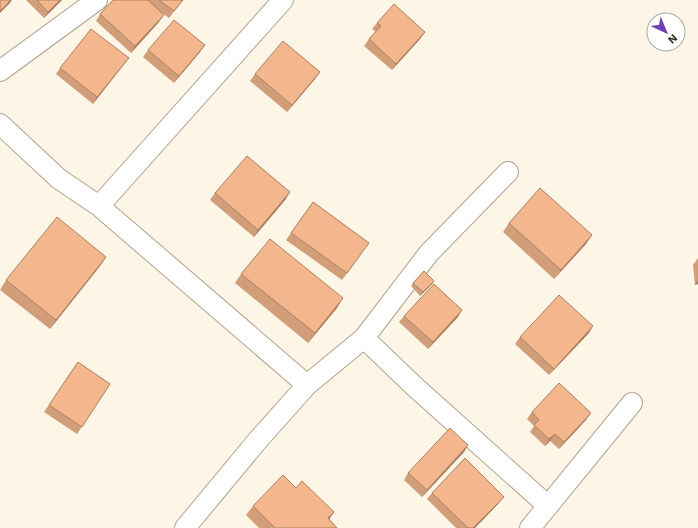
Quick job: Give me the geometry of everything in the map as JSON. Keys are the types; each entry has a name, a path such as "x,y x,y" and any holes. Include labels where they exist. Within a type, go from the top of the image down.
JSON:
{"street":[{"path":"0,71 96,0"},
{"path":"99,206 283,0"},
{"path":"0,124 59,179 99,206 307,386"},
{"path":"185,528 258,440 307,386 364,338 429,252 508,172"},
{"path":"364,338 414,386 548,506"},
{"path":"530,528 632,403"}],"building":[{"path":"0,0 11,0 0,11"},
{"path":"37,0 60,0 48,12"},
{"path":"113,0 148,0 164,15 135,46 100,14"},
{"path":"159,0 183,0 174,11"},
{"path":"394,4 425,32 396,64 369,39 381,26 377,23"},
{"path":"174,20 205,45 179,76 148,50"},
{"path":"91,29 129,58 97,97 60,68"},
{"path":"283,41 320,72 292,105 255,74"},
{"path":"247,156 290,192 258,230 215,193"},
{"path":"540,188 592,235 561,270 509,223"},
{"path":"313,202 369,243 347,273 291,233"},
{"path":"57,217 106,257 56,320 6,280"},
{"path":"270,239 343,298 315,333 241,274"},
{"path":"424,271 434,281 423,292 413,283"},
{"path":"434,284 462,310 433,342 404,316"},
{"path":"559,295 593,326 554,369 520,337"},
{"path":"78,362 110,384 82,427 49,405"},
{"path":"559,383 591,413 564,442 555,434 549,439 534,425 539,420 532,412"},
{"path":"450,428 468,445 427,490 408,473"},
{"path":"465,458 504,497 473,528 468,528 432,493"},
{"path":"283,475 296,488 302,481 334,512 328,518 337,528 275,528 253,506"}]}
